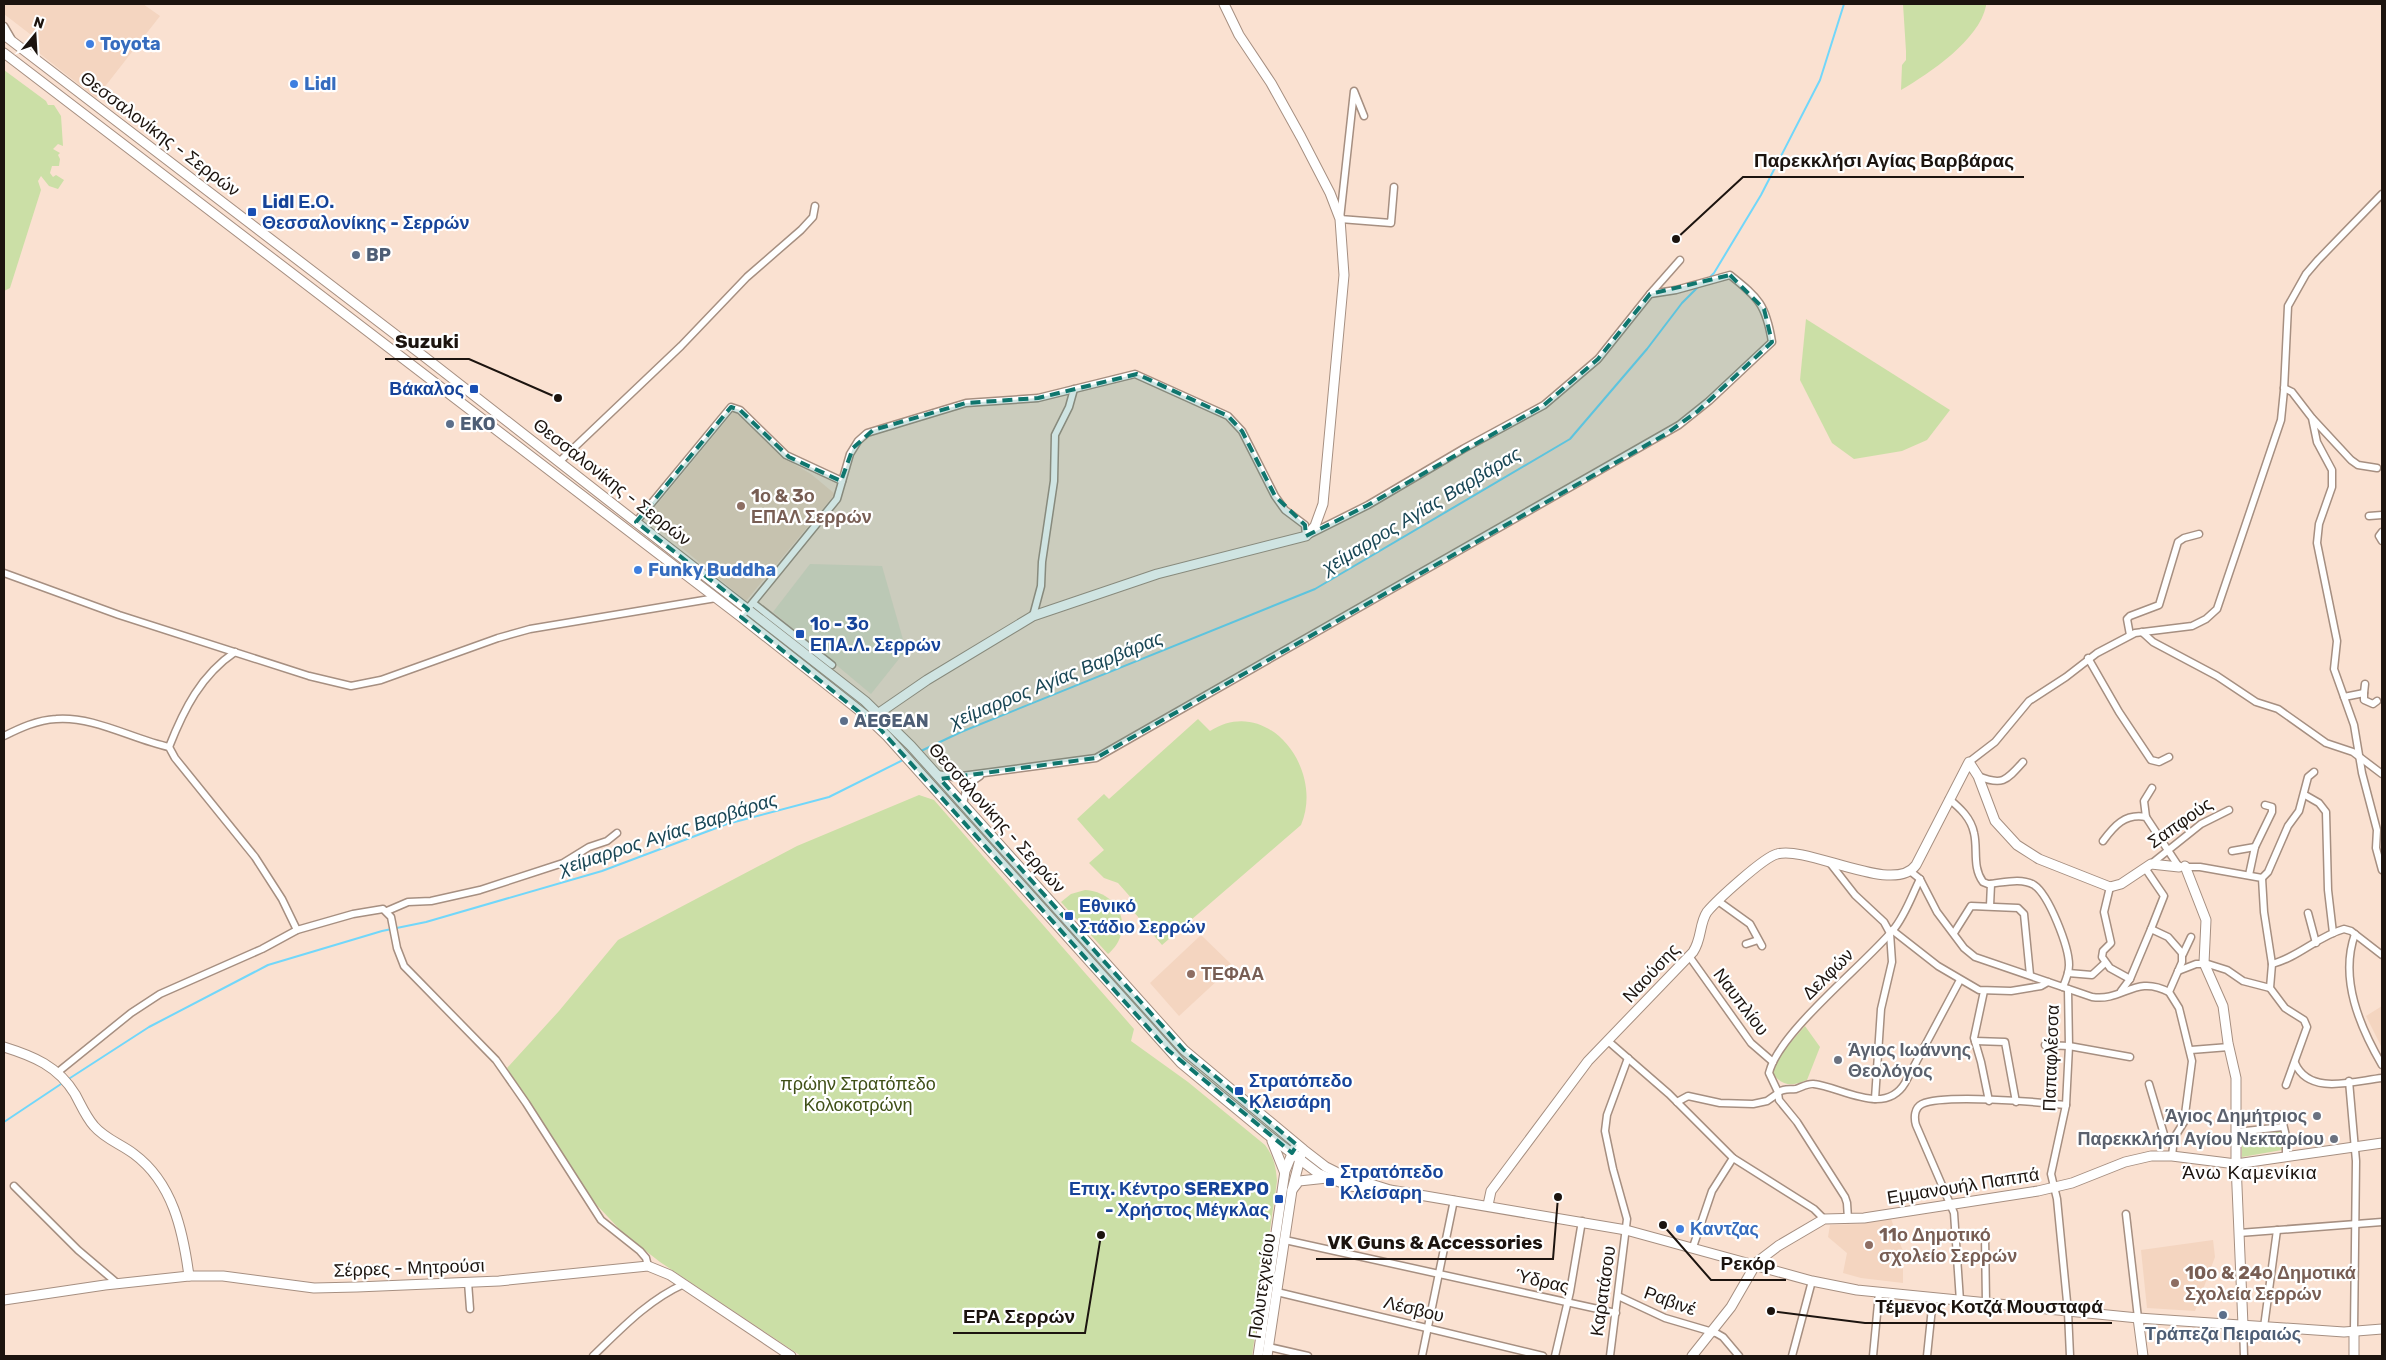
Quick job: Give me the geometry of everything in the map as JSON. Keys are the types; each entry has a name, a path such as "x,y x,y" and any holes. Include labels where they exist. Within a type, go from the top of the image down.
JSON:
{"main road":[{"path":"879,713 927,680 1033,616 1157,574 1306,536 1315,526 1324,504 1344,275 1340,219 1330,193 1301,137 1271,83 1239,35 1224,4"},
{"name":"Θεσσαλονίκης - Σερρών","path":"4,35 636,522 830,668 896,729 1184,1050 1301,1148 1336,1173 1390,1190"},
{"name":"Θεσσαλονίκης - Σερρών","path":"4,53 741,617 869,719 887,736 1162,1044 1186,1067 1268,1135 1328,1178"},
{"path":"1910,871 1918,863 1949,798 1969,762 1978,776 1995,821 2018,845 2039,859 2110,887"},
{"name":"Ναούσης","path":"1488,1205 1490,1194 1494,1187 1583,1067 1689,956 1699,942 1705,915 1718,901 1770,857 1777,854 1792,853 1883,874 1910,871"},
{"name":"Σαπφούς","path":"2110,887 2121,884 2148,866 2182,867"},
{"path":"2182,867 2206,920 2204,963 2223,1006 2237,1090 2236,1164 2243,1325"},
{"path":"4,1047 32,1057 61,1074 75,1094 86,1116 100,1134 136,1155 156,1176 167,1192 181,1227 189,1276"},
{"path":"1268,1135 1278,1152 1284,1176"},
{"name":"Εμμανουήλ Παππά","path":"1824,1219 1892,1214 2053,1187 2085,1179 2131,1160 2151,1156 2172,1156 2236,1164 2382,1143"},
{"path":"1284,1176 1301,1148"},
{"name":"Πολυτεχνείου","path":"1268,1352 1278,1292 1295,1156"},
{"name":"Πολυτεχνείου","path":"1258,1356 1284,1176"},
{"path":"1292,1190 1300,1181 1328,1178 1366,1189 1390,1190 1582,1221 1626,1230 1812,1281 1879,1293 2138,1318 2264,1327 2354,1331 2382,1329"},
{"path":"1692,1356 1737,1298 1754,1265 1770,1252 1824,1219"},
{"name":"Σέρρες - Μητρούσι","path":"4,1300 117,1283 189,1276 223,1276 314,1288 499,1281 648,1266 666,1272 791,1356"},
{"path":"2138,1318 2143,1356"},
{"path":"2354,1331 2354,1356"}],"street":[{"path":"4,26 19,47"},
{"path":"1364,116 1354,92 1340,219 1391,223 1394,187"},
{"path":"1969,762 1995,742 2029,701 2066,677 2088,658 2130,635 2192,626 2206,619 2218,608 2281,420 2288,306 2306,274 2382,194"},
{"path":"559,462 681,346 747,277 801,230 813,217 815,206"},
{"path":"741,617 837,499 853,448 862,437 872,430 894,426 944,408 966,403 1038,398 1137,374 1228,416 1242,431 1275,496 1285,510 1305,525 1306,536 1368,506 1463,449 1544,405 1598,359 1680,260"},
{"path":"933,771 949,777 1096,758 1635,452 1684,422 1772,342 1764,308 1745,287 1730,275 1676,290 1650,294"},
{"path":"2284,388 2292,392 2312,418 2350,460 2358,464 2377,468"},
{"path":"1033,616 1041,586 1042,562 1054,481 1055,435 1069,406 1074,389"},
{"path":"636,522 730,407 740,410 789,457 842,481"},
{"path":"2312,418 2316,442 2328,461 2333,475 2329,496 2319,524 2317,543 2337,641 2334,669 2354,725 2359,756 2377,830 2376,848 2381,859 2382,870"},
{"path":"2369,516 2382,515"},
{"path":"2382,532 2379,536 2382,540"},
{"path":"2130,635 2127,619 2130,616 2159,605 2178,542 2184,538 2199,534"},
{"path":"4,573 119,615 235,652 339,684 362,685 530,629 716,598"},
{"path":"2142,632 2152,642 2217,676 2256,702 2278,709 2326,743 2348,749 2382,774"},
{"path":"169,747 181,715 194,693 218,665 235,652"},
{"path":"2088,658 2119,712 2151,760 2159,762 2169,757"},
{"path":"820,680 830,668"},
{"path":"2365,684 2364,700 2373,704 2377,701"},
{"path":"2344,697 2364,693"},
{"path":"4,736 28,724 57,719 94,724 169,747 175,758 256,857 282,899 297,930"},
{"path":"1978,776 1988,781 2001,781 2011,776 2023,762"},
{"path":"2270,988 2272,964 2264,912 2262,878 2268,872 2288,826 2299,811 2305,795 2308,777 2314,772"},
{"path":"963,804 963,794 968,783 989,773"},
{"path":"2152,788 2144,801 2146,817 2166,850 2182,867"},
{"path":"2305,795 2323,805 2326,812 2328,890 2333,933"},
{"path":"1949,798 1962,810 1970,822 1974,834 1978,874 1983,882 1990,884 1990,906"},
{"path":"2250,875 2255,846 2272,812 2272,807 2265,805"},
{"name":"Σαπφούς","path":"2148,866 2201,824 2229,810"},
{"path":"2103,841 2121,821 2134,817 2146,817"},
{"path":"389,914 408,902 431,902 480,890 563,863 589,847 607,841 617,833"},
{"path":"2232,851 2255,846"},
{"path":"1830,863 1855,895 1884,922 1891,932 1960,980 1984,991 2017,990 2041,986 2048,982"},
{"path":"2120,992 2130,979 2164,896 2148,866"},
{"name":"Σαπφούς","path":"2182,867 2200,867 2262,878"},
{"path":"1910,871 1920,879 1937,912 1972,956 2096,998 2107,997 2145,985 2169,992 2179,1008 2190,1050 2192,1066 2184,1122 2172,1144 2172,1156"},
{"name":"Δελφών","path":"1773,1062 1800,1025 1891,932 1920,879"},
{"name":"Παπαφλέσσα","path":"1990,884 2025,882 2038,889 2051,910 2069,960 2065,988 2069,1046 2066,1104 2052,1164 2068,1312 2070,1356"},
{"path":"2110,887 2104,912 2112,941 2110,946 2103,952 2105,963 2117,973 2130,979"},
{"path":"1718,901 1750,924 1762,946"},
{"path":"1954,933 1969,907 1976,905 2015,906 2024,914 2030,975"},
{"path":"61,1074 146,1003 297,930 377,909 389,914"},
{"path":"2308,913 2316,943"},
{"path":"389,914 404,966 496,1060 601,1220 640,1251 646,1258 648,1266"},
{"path":"2150,929 2168,937 2183,954"},
{"path":"2272,964 2289,959 2333,933 2346,929 2382,955"},
{"path":"1875,1099 1881,1009 1892,962 1891,932"},
{"path":"2355,934 2350,959 2356,1007 2362,1029 2382,1065"},
{"path":"2169,992 2191,937"},
{"path":"1746,944 1758,940"},
{"name":"Ναυπλίου","path":"1689,956 1751,1043 1773,1062"},
{"path":"2068,973 2092,975 2105,963"},
{"path":"2178,971 2204,963 2227,970 2246,982 2270,988 2287,1010 2304,1020 2306,1025 2295,1063 2286,1085"},
{"path":"1677,1102 1688,1096 1720,1103 1753,1104 1766,1101 1778,1093 1813,1084 1845,1094 1875,1099 1893,1095 1903,1086 1960,980"},
{"path":"1984,991 1974,1031 1989,1101"},
{"path":"1608,1041 1677,1102 1733,1158 1814,1209 1824,1219"},
{"path":"1975,1041 2005,1042 2016,1102"},
{"path":"2045,1045 2069,1046 2130,1056"},
{"path":"2190,1050 2229,1048"},
{"name":"Καρατάσου","path":"1610,1356 1627,1216 1613,1169 1605,1131 1607,1115 1628,1058"},
{"path":"1773,1062 1769,1073 1779,1100 1797,1122 1845,1197 1848,1203 1848,1218"},
{"path":"2295,1063 2304,1075 2317,1083 2382,1078"},
{"path":"2349,1081 2355,1148 2354,1331"},
{"path":"2149,1084 2166,1141 2172,1144"},
{"path":"1960,1301 1956,1223 1950,1204 1916,1125 1914,1116 1917,1108 1922,1104 1936,1102 1989,1101 2066,1104"},
{"path":"2281,1115 2286,1136 2286,1157"},
{"path":"2236,1132 2283,1127"},
{"path":"1693,1248 1709,1198 1723,1171 1733,1158"},
{"path":"14,1186 78,1250 117,1283"},
{"path":"1422,1356 1454,1200"},
{"path":"2126,1214 2138,1318"},
{"path":"1555,1356 1568,1302 1582,1221"},
{"path":"2239,1233 2382,1222"},
{"path":"2264,1327 2277,1230"},
{"path":"1985,1235 1986,1303"},
{"name":"Ύδρας","path":"1285,1240 1616,1313"},
{"path":"1792,1356 1812,1281"},
{"path":"468,1282 470,1309"},
{"path":"593,1356 649,1304 665,1293 684,1284"},
{"name":"Λέσβου","path":"1278,1292 1543,1356"},
{"path":"1873,1356 1879,1293"},
{"name":"Ραβινέ","path":"1618,1296 1672,1320 1712,1331"},
{"path":"1927,1356 1933,1298"},
{"path":"2243,1325 2244,1356"},
{"path":"1712,1331 1724,1337 1739,1356"},
{"path":"1268,1352 1308,1356"}],"highlighted area":[{"path":"1730,275 1764,309 1772,342 1698,411 1666,434 1096,758 940,779 1184,1050 1297,1145 1292,1153 1168,1050 880,729 741,617 748,609 636,522 731,407 740,410 789,457 841,481 853,448 873,430 966,403 1038,398 1137,374 1228,416 1242,431 1275,496 1305,525 1306,536 1368,505 1544,405 1598,359 1650,294"}],"shaded area":[{"path":"4,4 143,4 160,16 96,98 34,49 39,41 4,14"},
{"name":"1ο & 3ο ΕΠΑΛ Σερρών","path":"734,411 794,464 811,474 835,494 746,601 646,518"},
{"path":"810,564 882,566 906,650 871,694 773,612"},
{"name":"ΤΕΦΑΑ","path":"1201,935 1233,966 1179,1016 1150,983"},
{"path":"2382,1006 2382,1048 2366,1016"},
{"name":"11ο Δημοτικό σχολείο Σερρών","path":"1891,1219 1904,1254 1903,1283 1861,1278 1843,1273 1847,1253 1828,1237 1830,1225 1859,1224"},
{"name":"10ο & 24ο Δημοτικά Σχολεία Σερρών","path":"2213,1240 2215,1257 2195,1311 2147,1308 2141,1250"}],"green space":[{"path":"1903,4 1986,4 1986,6 1982,19 1964,43 1939,65 1901,90 1902,65 1906,60"},
{"path":"4,70 46,101 48,105 54,105 61,116 63,146 58,144 53,149 60,153 58,155 60,159 59,166 52,166 50,173 53,177 56,175 64,180 58,189 49,186 41,176 38,181 41,190 10,288 4,291"},
{"path":"1806,319 1950,410 1927,440 1902,451 1854,459 1832,443 1800,380"},
{"path":"1198,719 1210,731 1231,722 1252,722 1270,730 1286,743 1298,761 1305,781 1306,803 1301,825 1162,945 1133,911 1133,900 1118,883 1104,878 1089,863 1104,850 1077,819 1104,794 1109,799"},
{"name":"πρώην Στρατόπεδο Κολοκοτρώνη","path":"919,795 934,800 1134,1029 1131,1041 1188,1082 1265,1145 1271,1154 1277,1181 1252,1356 801,1356 660,1262 624,1234 592,1200 507,1068 559,1011 618,940 797,846"},
{"path":"1085,890 1097,892 1107,897 1120,914 1121,934 1108,954 1061,902 1071,894"},
{"path":"1805,1026 1820,1047 1807,1080 1796,1084 1787,1084 1779,1080 1771,1071 1783,1051"},
{"path":"2281,1132 2282,1150 2242,1157 2242,1135"}],"waterway":[{"name":"χείμαρρος Αγίας Βαρβάρας","path":"1707,280 1714,273 1761,195 1820,80 1844,4"},
{"name":"χείμαρρος Αγίας Βαρβάρας","path":"921,751 961,732 1315,589 1570,439 1647,349 1682,303 1699,286"},
{"name":"χείμαρρος Αγίας Βαρβάρας","path":"67,1080 149,1027 268,965 382,931 426,922 602,871 727,824 829,797 903,760"},
{"name":"χείμαρρος Αγίας Βαρβάρας","path":"4,1122 64,1082"}],"place":[{"name":"Toyota","path":"90,44"},
{"name":"Lidl","path":"294,84"},
{"name":"Lidl Ε.Ο. Θεσσαλονίκης - Σερρών","path":"252,212"},
{"name":"Παρεκκλήσι Αγίας Βαρβάρας","path":"1676,239"},
{"name":"BP","path":"356,255"},
{"name":"Βάκαλος","path":"474,389"},
{"name":"Suzuki","path":"558,398"},
{"name":"EKO","path":"450,424"},
{"name":"1ο & 3ο ΕΠΑΛ Σερρών","path":"741,506"},
{"name":"Funky Buddha","path":"638,570"},
{"name":"1ο - 3ο ΕΠΑ.Λ. Σερρών","path":"800,634"},
{"name":"AEGEAN","path":"844,721"},
{"name":"Εθνικό Στάδιο Σερρών","path":"1069,916"},
{"name":"ΤΕΦΑΑ","path":"1191,974"},
{"name":"Άγιος Ιωάννης Θεολόγος","path":"1838,1060"},
{"name":"Στρατόπεδο Κλεισάρη","path":"1239,1091"},
{"name":"Άγιος Δημήτριος","path":"2317,1116"},
{"name":"Παρεκκλήσι Αγίου Νεκταρίου","path":"2334,1139"},
{"name":"Στρατόπεδο Κλείσαρη","path":"1330,1182"},
{"name":"VK Guns & Accessories","path":"1558,1197"},
{"name":"Επιχ. Κέντρο SEREXPO - Χρήστος Μέγκλας","path":"1279,1199"},
{"name":"Ρεκόρ","path":"1663,1225"},
{"name":"Καντζας","path":"1680,1229"},
{"name":"ΕΡΑ Σερρών","path":"1101,1235"},
{"name":"11ο Δημοτικό σχολείο Σερρών","path":"1869,1245"},
{"name":"10ο & 24ο Δημοτικά Σχολεία Σερρών","path":"2175,1283"},
{"name":"Τέμενος Κοτζά Μουσταφά","path":"1771,1311"},
{"name":"Τράπεζα Πειραιώς","path":"2223,1315"}],"district":[{"name":"Άνω Καμενίκια","path":"2250,1172"}]}
